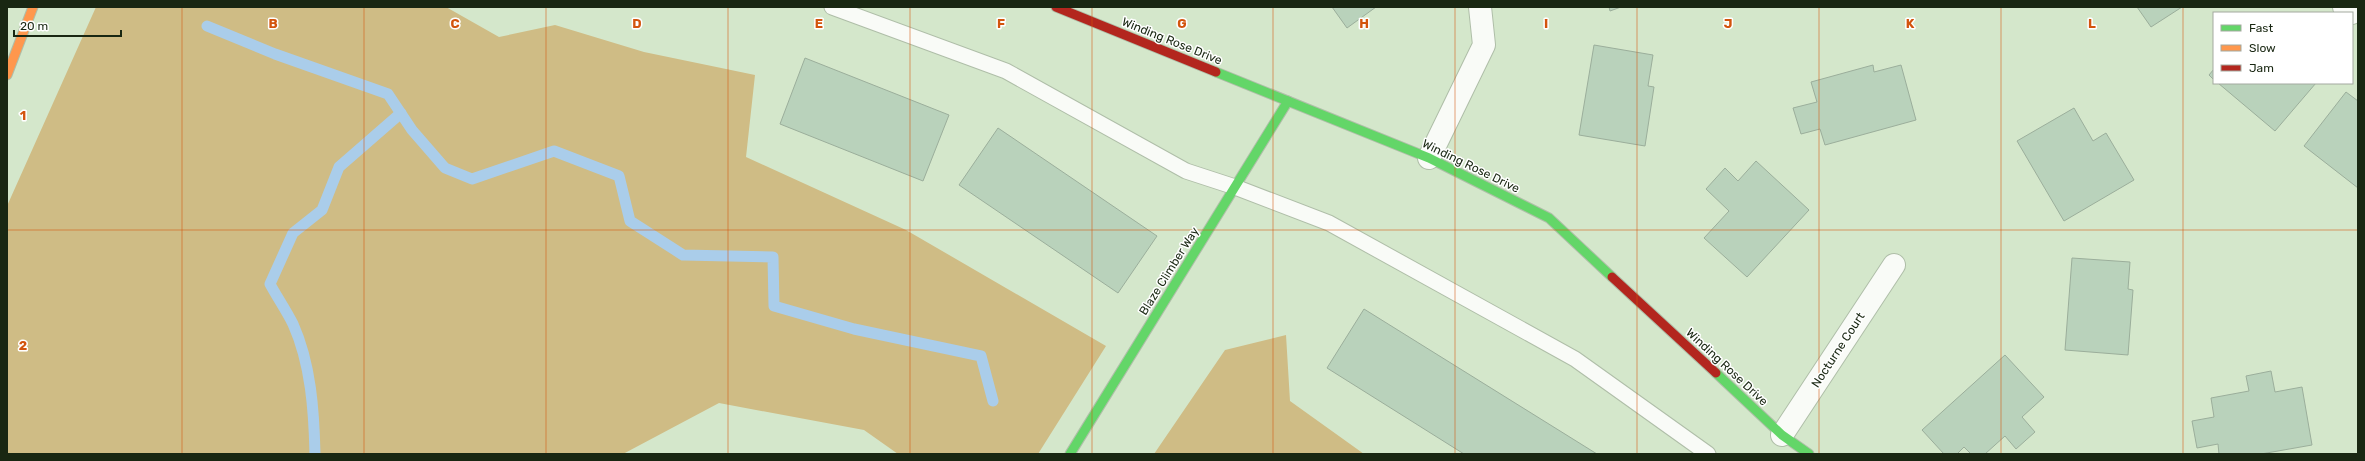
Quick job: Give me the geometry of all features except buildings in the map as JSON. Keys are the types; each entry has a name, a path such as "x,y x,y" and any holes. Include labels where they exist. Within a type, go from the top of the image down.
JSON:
{"main road":[{"path":"7,75 33,7"},
{"name":"Winding Rose Drive","path":"1056,7 1429,158 1549,218 1782,434 1809,454"},
{"name":"Blaze Climber Way","path":"1070,454 1288,101"}],"street":[{"path":"1429,158 1484,45 1480,7"},
{"name":"Nocturne Court","path":"1782,434 1894,266"}],"lane":[{"path":"832,7 1006,71 1186,172 1235,187 1330,223 1575,359 1708,454"}],"shaded area":[{"path":"96,7 446,7 499,37 555,25 644,52 755,75 746,157 906,230 1106,346 1038,454 898,454 864,430 719,403 623,454 7,454 7,206"},
{"path":"1286,335 1290,401 1364,454 1154,454 1225,350"}],"waterway":[{"path":"207,26 275,54 388,94 412,130 445,168 472,179 554,151 619,176 630,221 683,255 773,257 774,306 854,329 981,356 993,401"},
{"path":"315,454 314,421 308,371 304,355 293,324 270,284 293,233 322,210 339,167 401,113"}],"traffic: fast":[{"path":"1216,72 1429,158 1549,218 1612,277"},
{"path":"1070,454 1288,101"},
{"path":"1716,373 1782,435 1809,454"}],"traffic: slow":[{"path":"7,75 33,7"}],"traffic: jam":[{"path":"1056,7 1216,72"},
{"path":"1612,277 1716,373"}]}
